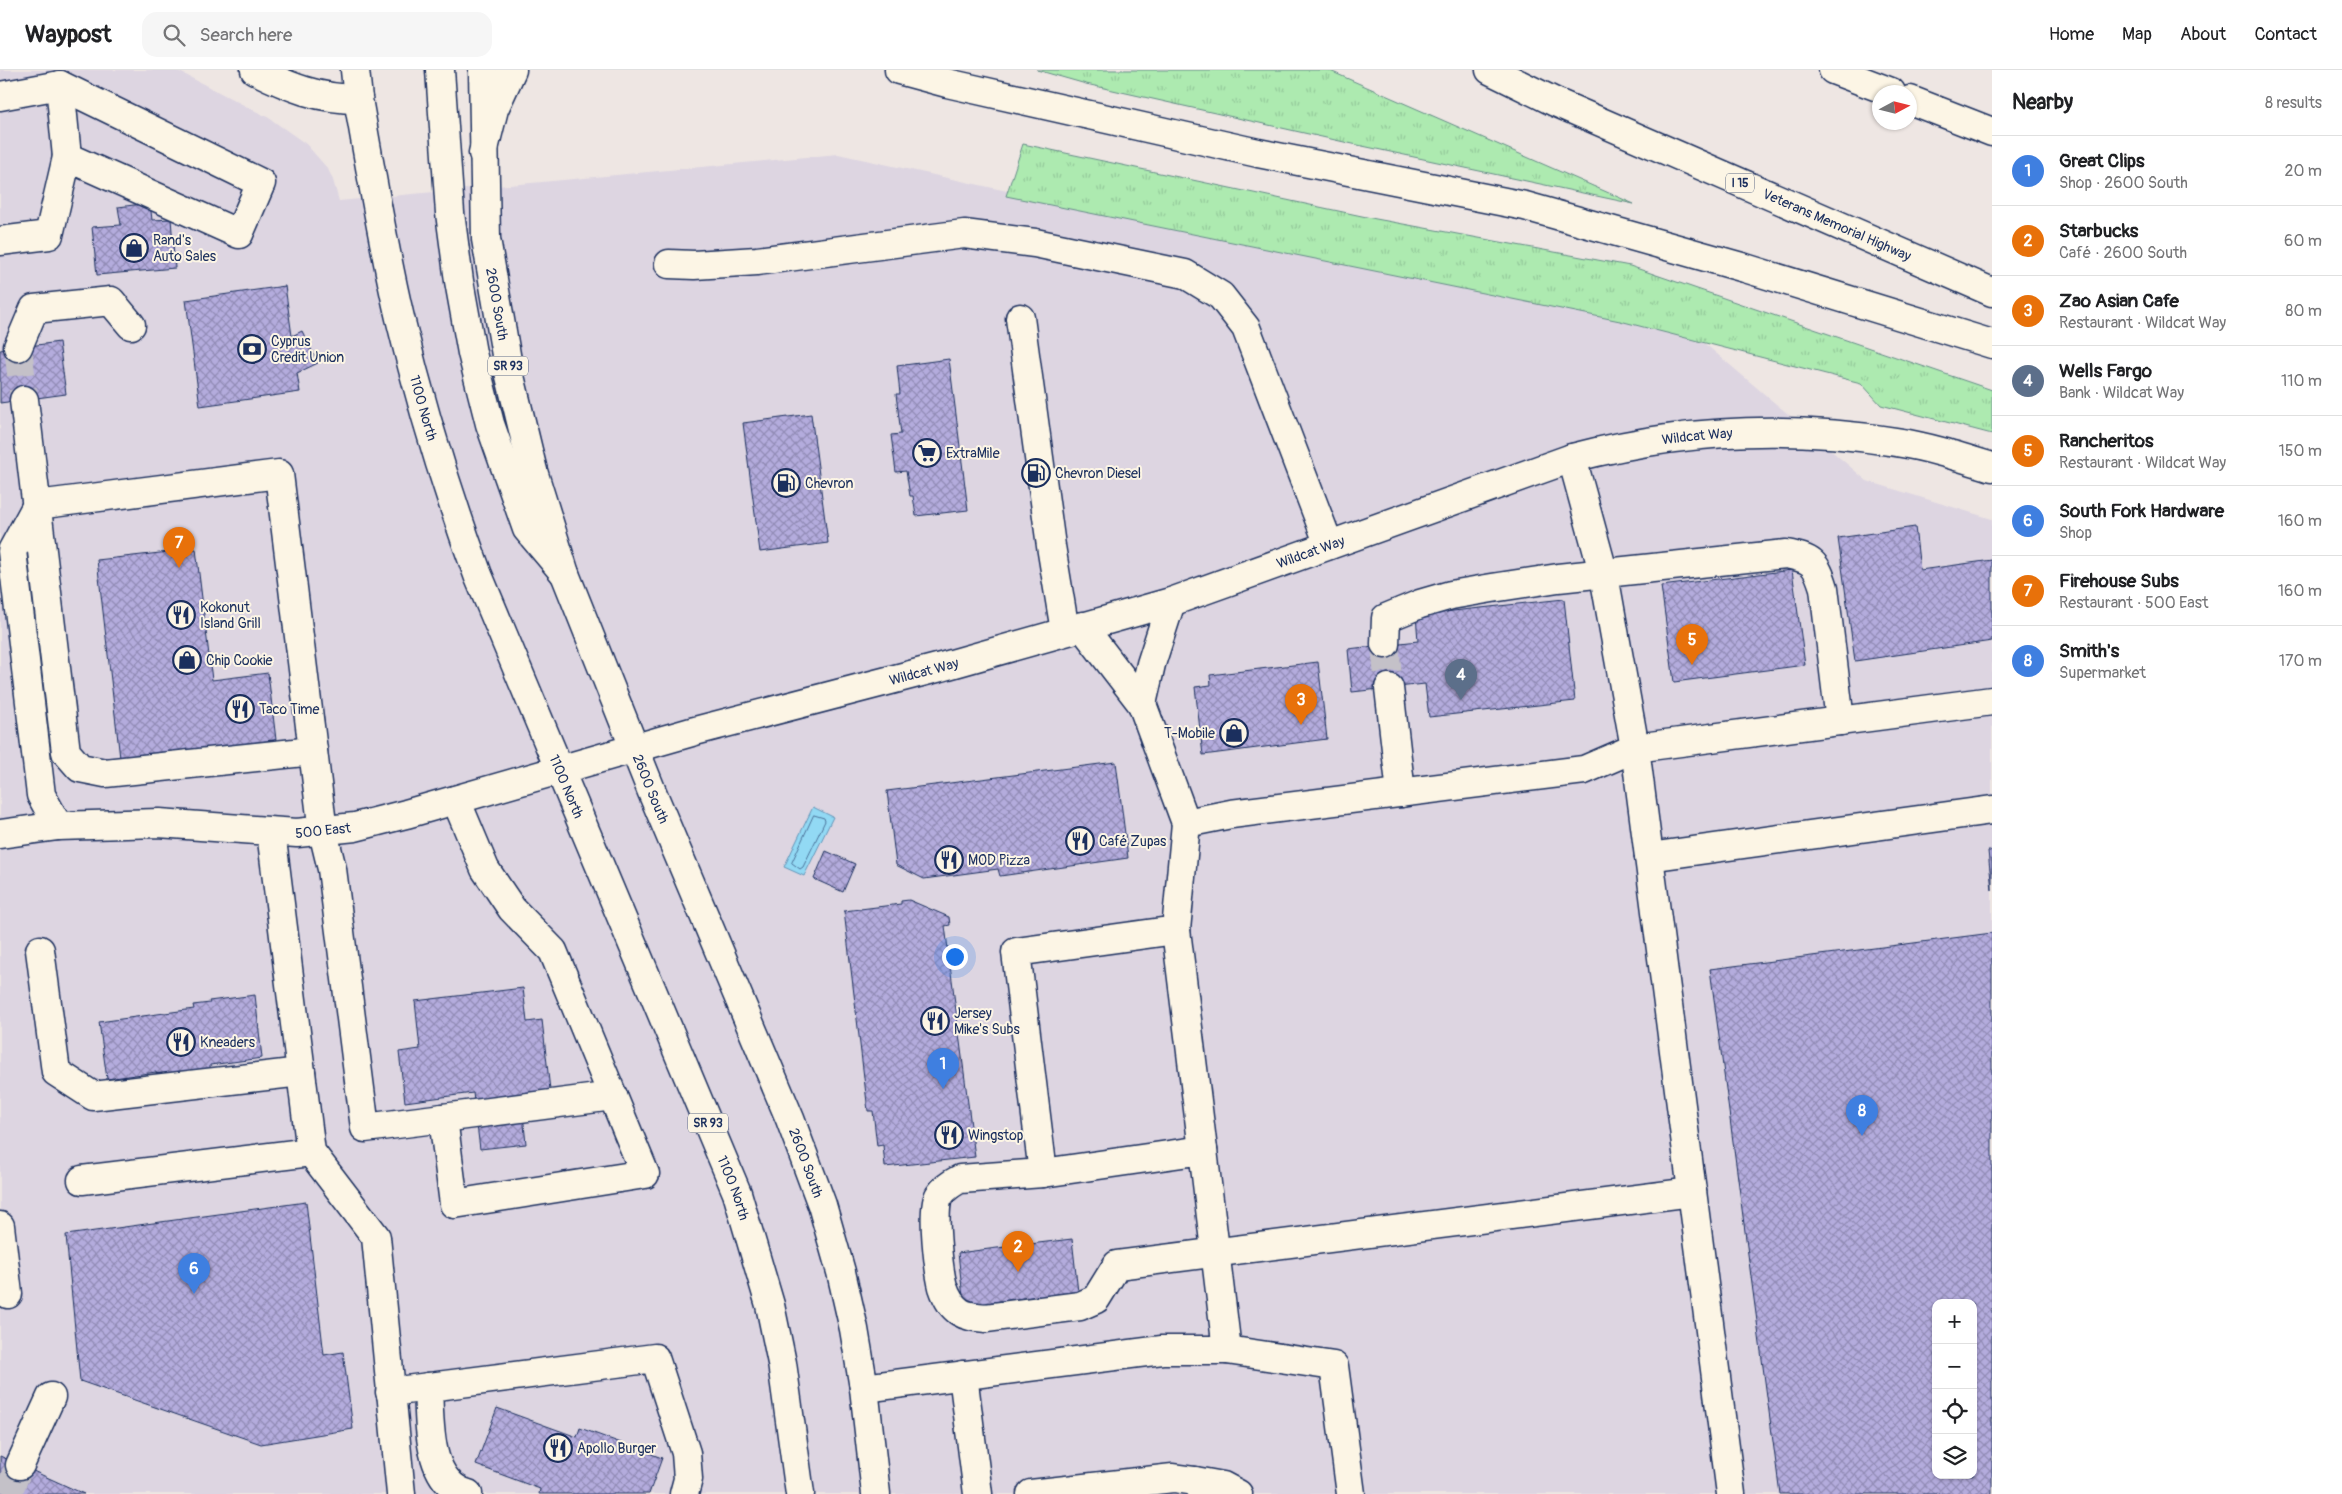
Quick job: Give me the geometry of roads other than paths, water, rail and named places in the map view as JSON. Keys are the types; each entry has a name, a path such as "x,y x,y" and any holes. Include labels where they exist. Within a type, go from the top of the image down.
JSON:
{"main road":[{"path":"255,70 300,91 338,99 358,99"},
{"name":"1100 North","path":"355,70 358,99 400,317 450,501 478,575 740,1202 758,1259 776,1334 791,1420 800,1494"},
{"path":"440,70 450,213 459,282 472,353 490,424 527,529 565,574"},
{"name":"2600 South","path":"483,70 486,239 509,372 533,471 565,574 652,792 790,1119 822,1205 841,1272 864,1388 876,1494"},
{"path":"484,154 494,109 512,70"},
{"path":"899,70 947,84 1258,152 1525,206 1745,268 1992,344"},
{"name":"Veterans Memorial Highway","path":"1490,70 1564,106 1992,292"},
{"path":"1833,70 1873,85"},
{"path":"0,240 49,235 67,158 60,85"},
{"path":"0,96 60,85 261,184 239,234 67,158"},
{"path":"1917,103 1992,132"},
{"path":"669,264 694,265 757,261 964,234 1035,243 1185,274 1221,296 1246,328 1330,545"},
{"path":"18,347 34,309 111,301 131,325"},
{"path":"1020,318 1051,546 1073,629 1142,704 1186,823 1176,930 1227,1350"},
{"path":"24,400 66,752 80,768 105,773 313,751"},
{"name":"Wildcat Way","path":"636,748 710,726 941,667 1171,602 1572,458 1619,446 1662,438 1763,432 1818,433 1897,442 1992,467"},
{"path":"1572,458 1604,574 1635,748 1731,1494"},
{"path":"58,826 41,794 6,551 37,505 279,474 323,832 332,869 365,1128 613,1096"},
{"path":"1385,644 1386,618 1420,604 1451,595 1558,578 1786,554 1804,557 1818,569 1824,588 1840,721"},
{"path":"1142,704 1151,664 1171,602"},
{"path":"1389,688 1401,793"},
{"path":"1186,823 1231,814 1584,770 1635,748 1992,701"},
{"name":"500 East","path":"0,834 58,826 160,822 271,832 323,832 364,825 636,748"},
{"path":"443,1118 454,1204 645,1174 553,951 512,909 486,870 456,800"},
{"path":"1649,857 1992,810"},
{"path":"271,832 311,1152 376,1238 401,1494"},
{"path":"1043,1173 1016,952 1176,930"},
{"path":"40,950 56,1072 93,1096 301,1072"},
{"path":"1203,1150 1043,1173 960,1179 948,1186 939,1195 935,1208 935,1220 944,1287 950,1302 960,1312 972,1317 986,1318 1080,1306 1096,1299 1117,1265 1692,1192"},
{"path":"82,1180 311,1152"},
{"path":"0,1226 8,1294"},
{"path":"864,1388 1162,1350 1227,1350 1334,1366 1351,1494"},
{"path":"390,1392 655,1358 686,1453 688,1479 684,1494"},
{"path":"963,1374 978,1494"},
{"path":"428,1387 432,1445 437,1464 445,1480 455,1489 468,1494"},
{"path":"20,1465 51,1397"},
{"path":"1030,1494 1173,1478 1200,1488 1222,1486 1238,1494"}],"water":[{"path":"813,807 833,817 804,876 784,867"}],"tunnel":[{"path":"18,347 24,400"},
{"path":"1385,644 1389,688"},
{"path":"7,1494 20,1465"}],"place":[{"name":"Rand's Auto Sales","path":"134,248"},
{"name":"Cyprus Credit Union","path":"252,349"},
{"name":"ExtraMile","path":"927,453"},
{"name":"Chevron Diesel","path":"1036,473"},
{"name":"Chevron","path":"786,483"},
{"name":"Firehouse Subs","path":"179,568"},
{"name":"Kokonut Island Grill","path":"181,615"},
{"name":"Chip Cookie","path":"187,660"},
{"name":"Rancheritos","path":"1692,665"},
{"name":"Wells Fargo","path":"1461,700"},
{"name":"Taco Time","path":"240,709"},
{"name":"Zao Asian Cafe","path":"1301,725"},
{"name":"T-Mobile","path":"1234,733"},
{"name":"Café Zupas","path":"1080,841"},
{"name":"MOD Pizza","path":"949,860"},
{"name":"Jersey Mike's Subs","path":"935,1021"},
{"name":"Kneaders","path":"181,1042"},
{"name":"Great Clips","path":"943,1089"},
{"name":"Wingstop","path":"949,1135"},
{"name":"Smith's","path":"1862,1136"},
{"name":"Starbucks","path":"1018,1272"},
{"name":"South Fork Hardware","path":"194,1294"},
{"name":"Apollo Burger","path":"558,1448"}]}
